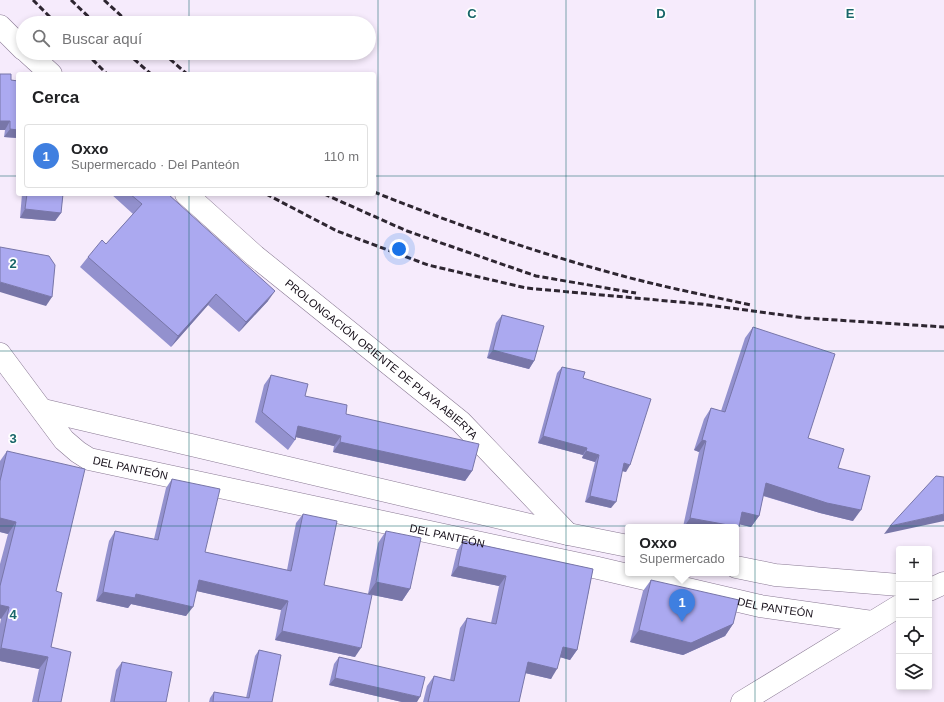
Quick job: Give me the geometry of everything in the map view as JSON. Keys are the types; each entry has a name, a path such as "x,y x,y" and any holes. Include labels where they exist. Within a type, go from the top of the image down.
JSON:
{"street":[{"path":"0,26 16,41"},
{"path":"36,60 50,72"},
{"name":"PROLONGACIÓN ORIENTE DE PLAYA ABIERTA","path":"188,196 255,256 461,422 568,534"},
{"name":"DEL PANTEÓN","path":"0,354 64,440 89,459 625,574"},
{"path":"43,410 568,534 625,545"},
{"path":"739,568 775,575 896,585"},
{"name":"DEL PANTEÓN","path":"632,576 760,606 872,622"},
{"path":"742,702 896,608"}],"building":[{"path":"0,74 11,74 11,80 16,81 16,130 10,129 10,121 0,121"},
{"path":"27,196 63,196 61,213 25,209"},
{"path":"132,196 170,196 275,291 246,322 216,294 178,336 88,257 102,240 106,244 142,204"},
{"path":"0,247 49,256 55,265 52,297 0,282"},
{"path":"502,315 544,326 534,361 493,350"},
{"path":"753,327 835,354 808,438 844,449 838,468 870,476 861,510 827,503 766,483 759,516 742,512 739,527 739,524 723,524 690,518 706,441 702,440 711,408 725,412"},
{"path":"562,367 585,372 583,378 651,399 630,465 624,463 616,502 590,496 599,455 586,451 587,448 543,436"},
{"path":"271,375 308,384 305,396 347,405 346,414 479,444 472,471 340,442 341,436 298,426 295,440 262,412"},
{"path":"7,451 85,469 56,591 62,593 51,647 71,652 61,702 38,702 48,657 1,648 9,607 0,605 0,586 16,522 0,518 0,481"},
{"path":"936,476 944,477 944,514 890,526"},
{"path":"172,479 220,489 205,552 291,571 303,514 337,521 324,585 372,595 361,648 282,631 288,601 199,580 193,607 136,594 135,598 103,592 115,531 158,540"},
{"path":"386,531 421,538 410,589 376,582"},
{"path":"463,541 593,569 577,650 563,647 557,669 528,662 519,702 428,702 434,676 454,681 467,618 496,624 506,576 458,566"},
{"path":"651,580 739,600 733,624 691,643 639,630"},
{"path":"259,650 281,655 272,702 213,702 214,692 249,698"},
{"path":"339,657 425,677 420,697 335,678"},
{"path":"122,662 172,672 166,702 114,702"}],"railway":[{"path":"33,0 49,16"},
{"path":"71,0 88,16"},
{"path":"104,0 121,16"},
{"path":"93,60 105,72"},
{"path":"135,60 149,72"},
{"path":"171,60 185,72"},
{"path":"376,193 492,236 582,264 629,278 751,305"},
{"path":"270,196 337,231 428,265 526,288 701,304 805,318 944,327"},
{"path":"328,196 407,231 536,276 636,293"}],"place":[{"name":"Oxxo","path":"682,622"}]}
